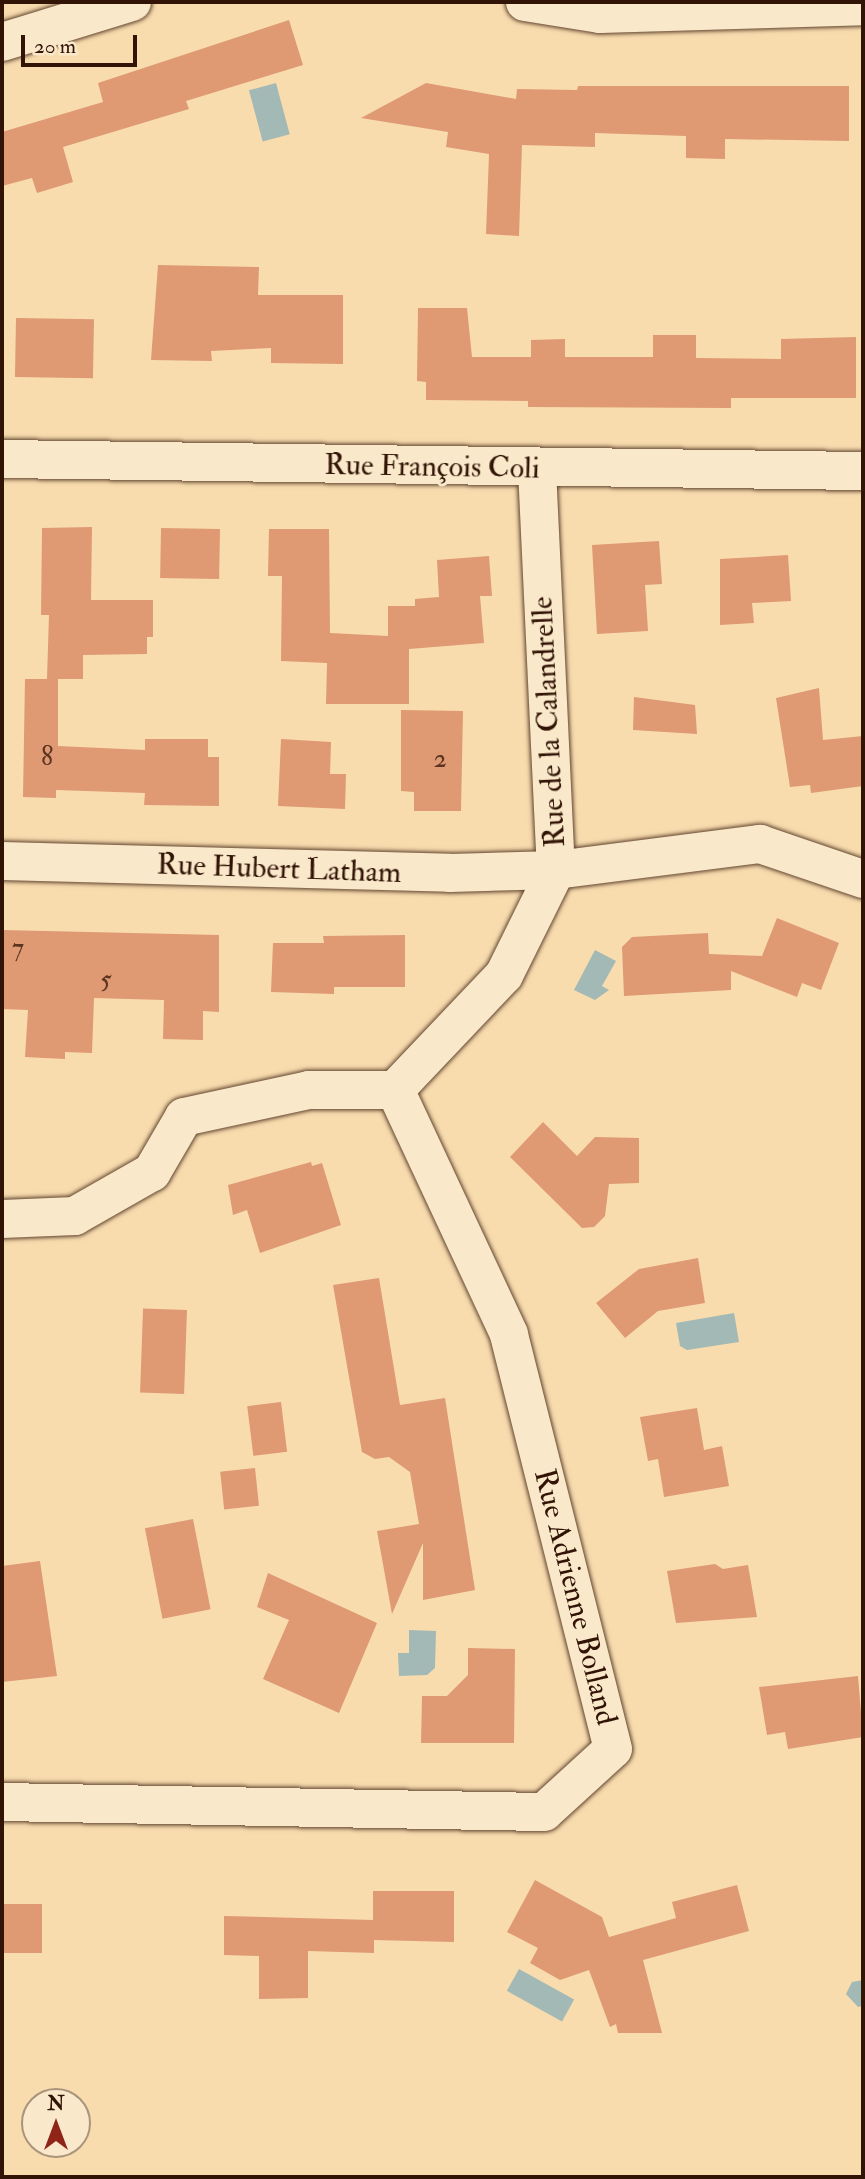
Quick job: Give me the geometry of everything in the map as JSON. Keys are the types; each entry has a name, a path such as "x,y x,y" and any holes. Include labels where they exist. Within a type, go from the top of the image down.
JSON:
{"street":[{"path":"2,42 132,2"},
{"path":"526,2 600,14 863,6"},
{"name":"Rue François Coli","path":"2,459 537,469 863,471"},
{"name":"Rue de la Calandrelle","path":"537,469 556,870 761,844 863,879"},
{"name":"Rue Hubert Latham","path":"2,861 450,873 556,870"},
{"path":"2,1219 75,1216 152,1172 184,1117 309,1090 395,1090 504,975 556,870"},
{"name":"Rue Adrienne Bolland","path":"2,1802 544,1812 613,1749 509,1334 395,1090"}],"water":[{"path":"276,83 290,134 263,141 249,90"},
{"path":"595,950 616,961 602,986 609,990 595,1000 574,990"},
{"path":"734,1313 739,1342 687,1350 680,1346 676,1323"},
{"path":"409,1630 436,1631 435,1668 427,1675 399,1676 398,1653 409,1653"},
{"path":"519,1969 574,2000 562,2021 507,1991"},
{"path":"863,1980 863,2006 858,2007 846,1994 852,1982"}],"building":[{"path":"289,20 303,65 186,101 189,109 63,147 73,182 37,193 32,178 2,186 2,132 103,102 98,83"},
{"path":"426,83 516,99 517,89 577,90 578,86 849,86 849,141 725,139 725,159 686,158 686,136 595,133 595,147 522,145 519,236 486,234 489,154 446,147 448,132 361,118"},
{"path":"158,265 259,267 258,295 343,295 343,364 271,363 271,348 211,351 212,361 151,360"},
{"path":"418,308 467,308 472,357 531,357 531,340 565,339 565,357 653,357 653,335 696,335 696,358 781,359 781,339 856,337 856,398 731,398 731,408 528,407 528,401 426,400 426,382 417,381"},
{"path":"16,318 94,319 93,378 15,377"},
{"path":"92,527 91,600 153,600 153,637 147,637 147,654 83,655 83,679 47,679 49,615 41,615 42,528"},
{"path":"161,528 220,529 219,579 160,578"},
{"path":"269,529 329,529 330,633 388,636 388,606 415,606 415,599 439,597 437,560 489,556 492,596 480,596 484,643 409,649 409,704 326,704 327,663 281,661 282,576 268,576"},
{"path":"659,541 662,584 645,585 648,631 597,634 592,545"},
{"path":"788,555 791,601 752,603 754,623 720,625 720,559"},
{"path":"25,679 58,679 58,746 145,750 145,739 208,739 208,757 219,757 219,806 144,805 145,793 56,790 56,798 23,797"},
{"path":"819,688 823,740 863,736 863,786 811,793 810,785 790,787 776,698"},
{"path":"634,697 695,705 697,734 633,730"},
{"path":"401,710 463,711 461,811 414,811 414,792 401,791"},
{"path":"281,739 331,742 330,774 346,774 345,809 278,806"},
{"path":"777,918 839,943 821,990 802,983 797,997 731,971 731,990 624,996 622,947 632,937 708,933 709,954 762,956"},
{"path":"2,930 219,935 219,1012 203,1011 203,1040 163,1039 164,1000 94,998 92,1053 65,1052 65,1059 25,1057 28,1010 2,1009"},
{"path":"405,935 405,987 334,987 334,994 271,992 273,943 324,943 323,936"},
{"path":"543,1122 577,1156 595,1137 639,1138 639,1183 609,1184 605,1216 594,1227 582,1228 510,1157"},
{"path":"311,1162 312,1166 322,1163 341,1225 260,1253 247,1210 233,1215 228,1185"},
{"path":"698,1258 705,1303 658,1311 625,1338 596,1303 639,1269"},
{"path":"379,1278 400,1405 445,1398 475,1590 423,1600 423,1543 392,1614 377,1531 419,1524 410,1472 389,1457 375,1459 362,1452 333,1285"},
{"path":"143,1308 187,1310 184,1394 140,1392"},
{"path":"281,1402 287,1452 253,1456 247,1406"},
{"path":"697,1408 704,1450 722,1446 729,1486 664,1497 658,1459 648,1461 640,1417"},
{"path":"255,1468 259,1506 224,1509 220,1472"},
{"path":"193,1519 211,1609 162,1619 145,1528"},
{"path":"40,1561 57,1676 2,1682 2,1566"},
{"path":"715,1564 723,1569 748,1565 757,1617 676,1623 667,1571"},
{"path":"268,1573 377,1623 339,1713 263,1679 289,1620 257,1607"},
{"path":"468,1648 515,1649 514,1743 421,1743 422,1696 447,1696 468,1675"},
{"path":"858,1676 863,1737 788,1749 785,1732 767,1735 759,1687"},
{"path":"535,1880 602,1917 609,1937 676,1918 672,1902 737,1885 749,1931 643,1960 662,2033 618,2033 616,2024 610,2027 589,1970 560,1980 530,1963 538,1948 507,1932"},
{"path":"373,1891 454,1891 454,1942 374,1940 374,1953 308,1951 308,1998 259,1999 259,1956 224,1955 224,1916 373,1920"},
{"path":"2,1904 42,1904 42,1953 2,1953"}]}
